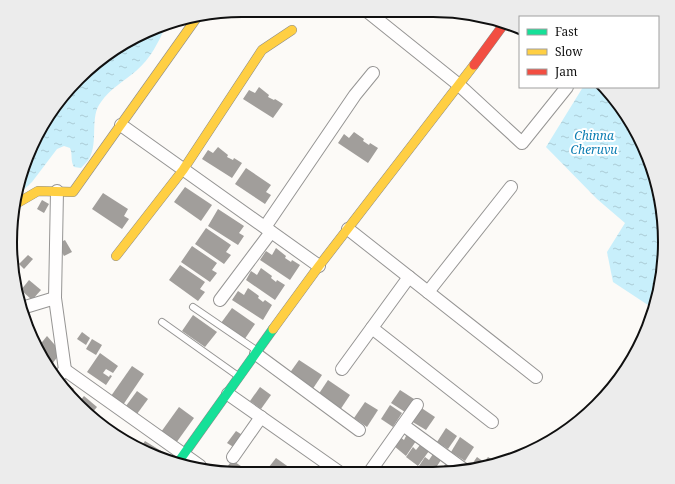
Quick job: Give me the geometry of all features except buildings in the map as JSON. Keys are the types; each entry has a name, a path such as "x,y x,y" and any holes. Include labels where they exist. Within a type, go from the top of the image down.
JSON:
{"street":[{"path":"374,17 460,85 522,143 566,88"},
{"path":"21,201 38,191 73,192 194,22"},
{"path":"57,191 55,298 61,374 181,458 319,266 460,85 501,28"},
{"path":"116,256 183,170 262,50 292,30"},
{"path":"220,300 268,230 355,95 373,73"},
{"path":"121,125 319,266"},
{"path":"428,292 511,187"},
{"path":"348,229 536,377"},
{"path":"342,369 409,277"},
{"path":"27,307 55,298"},
{"path":"372,328 492,422"},
{"path":"257,353 359,430"},
{"path":"228,394 332,467"},
{"path":"373,467 417,405"},
{"path":"233,457 261,417"},
{"path":"403,425 458,466"}],"lane":[{"path":"193,307 257,353"},
{"path":"162,322 239,377"}],"water":[{"path":"163,32 146,61 136,71 117,85 97,108 92,152 89,159 81,168 74,167 70,148 64,146 57,149 32,182 23,190 40,142 63,105 83,83 105,63 129,47"},
{"name":"Chinna Cheruvu","path":"582,88 597,88 612,105 620,117 635,142 641,156 654,198 658,227 658,257 654,286 648,305 613,282 607,252 625,223 597,199 546,147"}],"traffic: fast":[{"path":"181,458 273,329"}],"traffic: slow":[{"path":"21,201 38,191 73,192 194,22"},
{"path":"116,256 183,170 262,50 292,30"},
{"path":"273,329 319,266 474,65"}],"traffic: jam":[{"path":"474,65 501,28"}]}
